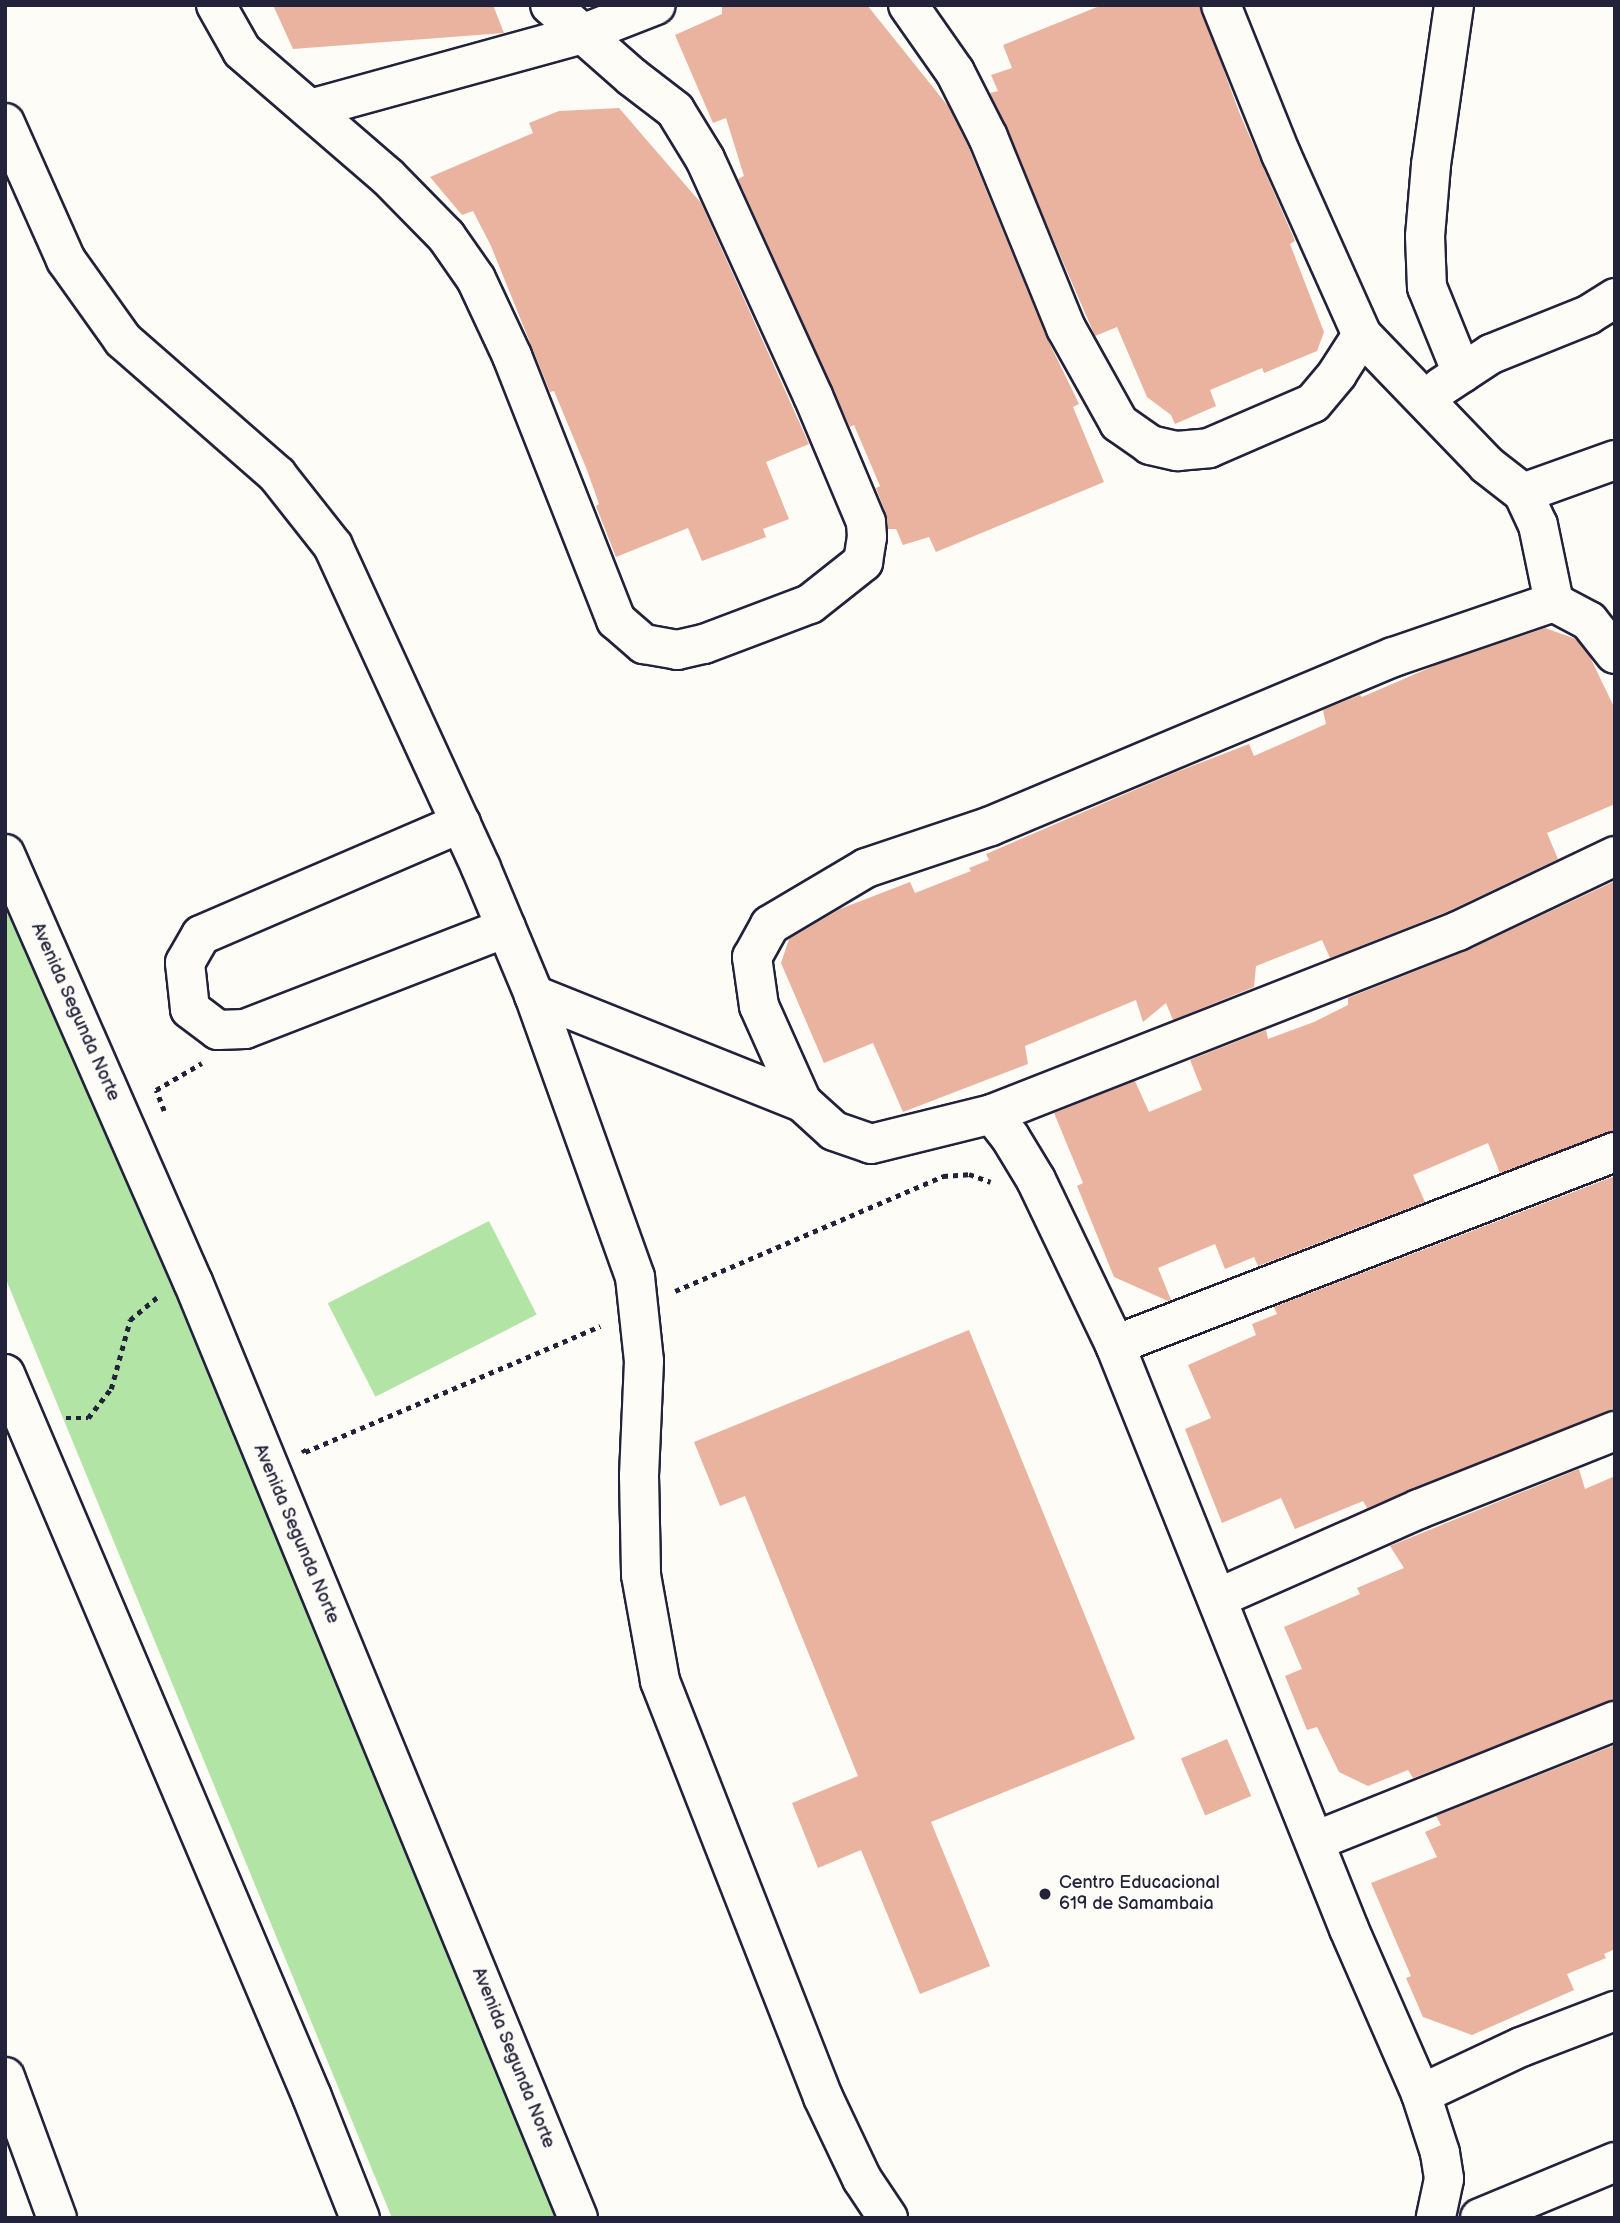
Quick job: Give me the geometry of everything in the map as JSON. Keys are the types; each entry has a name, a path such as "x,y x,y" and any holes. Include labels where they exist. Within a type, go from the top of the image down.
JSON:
{"street":[{"path":"216,5 242,51 425,211 476,279 512,356 616,620 644,644 677,650 704,644 810,604 863,562 867,537 866,522 808,384 705,159 675,110 550,5"},
{"path":"310,109 582,34 656,5"},
{"path":"908,5 955,72 988,137 1066,328 1119,423 1150,445 1177,451 1209,448 1313,403 1337,374 1362,335"},
{"path":"1221,5 1281,155 1362,335 1487,466 1523,494 1538,525 1555,602"},
{"path":"1454,5 1431,165 1425,236 1427,287 1462,373"},
{"path":"5,123 66,260 123,340 277,475 333,546 461,823 506,928 595,1158 635,1277 644,1361 639,1476 641,1575 660,1681 823,2097 862,2179 888,2218"},
{"path":"1424,398 1491,354 1588,315 1615,298"},
{"path":"1523,494 1615,460"},
{"path":"802,1102 759,1006 751,957 770,925 866,868 991,826 1393,657 1555,602 1589,621 1615,653"},
{"path":"461,823 201,936 185,963 190,1009 218,1030 245,1029 506,928"},
{"name":"Avenida Segunda Norte","path":"5,854 193,1282 578,2218"},
{"path":"534,995 802,1102 834,1130 871,1144 935,1131 992,1114 1458,931 1615,856"},
{"path":"992,1114 1010,1137 1036,1180 1115,1345 1349,1929 1421,2094 1440,2153 1444,2179 1436,2218"},
{"path":"1115,1345 1615,1152"},
{"path":"5,1374 312,2097 360,2218"},
{"path":"1218,1598 1307,1557 1615,1431"},
{"path":"1315,1841 1615,1721"},
{"path":"1421,2094 1521,2047 1615,2011"},
{"path":"5,2077 57,2218"},
{"path":"1480,2218 1615,2162"}],"path":[{"path":"169,1123 156,1090 222,1051 245,1029"},
{"path":"300,1446 305,1452 394,1411 638,1310 683,1286 943,1175 969,1174 994,1183"},
{"path":"23,1418 88,1418 111,1389 130,1320 149,1300 193,1282"}],"green space":[{"path":"5,878 570,2218 392,2218 5,1277"},
{"path":"489,1221 537,1315 375,1397 328,1303"}],"building":[{"path":"273,5 493,5 504,33 293,49"},
{"path":"722,5 867,5 932,86 948,106 968,146 1046,336 1079,404 1073,407 1104,482 936,552 929,537 903,545 896,529 888,529 886,514 876,488 880,486 854,425 850,427 738,179 744,176 726,118 713,123 675,35 722,14"},
{"path":"1102,5 1200,5 1239,112 1295,241 1290,244 1324,332 1317,351 1264,373 1262,368 1210,390 1216,406 1175,424 1171,415 1147,397 1117,327 1095,336 990,93 998,91 991,75 1012,68 1003,45"},
{"path":"619,108 701,203 809,444 766,462 789,519 763,529 766,537 702,561 688,528 616,557 596,506 599,504 587,470 554,391 550,392 491,246 473,211 462,215 430,177 533,133 529,123 559,111"},
{"path":"1545,628 1576,639 1590,657 1615,709 1615,804 1547,833 1558,859 1449,911 1330,958 1322,940 1256,966 1254,987 1173,1020 1166,1003 1143,1022 1136,1000 1025,1046 1028,1064 903,1112 873,1043 824,1063 781,963 789,939 840,909 910,882 915,893 971,871 969,868 989,860 986,854 1174,773 1249,744 1254,756 1326,724 1323,710 1360,695 1362,697 1436,665"},
{"path":"1615,881 1615,1131 1500,1173 1488,1143 1413,1175 1425,1202 1258,1266 1254,1257 1225,1269 1215,1244 1158,1268 1171,1300 1168,1301 1114,1277 1077,1186 1083,1183 1054,1113 1135,1081 1149,1112 1202,1090 1190,1060 1266,1030 1268,1039 1314,1022 1348,1005 1348,998 1466,951"},
{"path":"1615,1176 1615,1408 1367,1508 1363,1501 1295,1529 1281,1498 1222,1523 1185,1429 1211,1418 1188,1365 1256,1335 1252,1324 1277,1314 1274,1307"},
{"path":"969,1330 1135,1739 931,1822 990,1966 920,1994 861,1850 818,1868 792,1803 858,1776 745,1496 720,1506 694,1442"},
{"path":"1579,1469 1585,1489 1615,1476 1615,1700 1413,1778 1408,1770 1368,1786 1339,1772 1317,1727 1307,1730 1285,1676 1302,1669 1284,1627 1360,1594 1357,1588 1404,1568 1390,1546"},
{"path":"1227,1739 1251,1796 1205,1816 1181,1759"},
{"path":"1615,1745 1615,1949 1604,1954 1606,1958 1567,1974 1574,1990 1472,2035 1423,2017 1406,1978 1411,1976 1371,1883 1437,1857 1425,1832 1441,1825 1436,1816"}],"place":[{"name":"Centro Educacional 619 de Samambaia","path":"1045,1894"}]}
